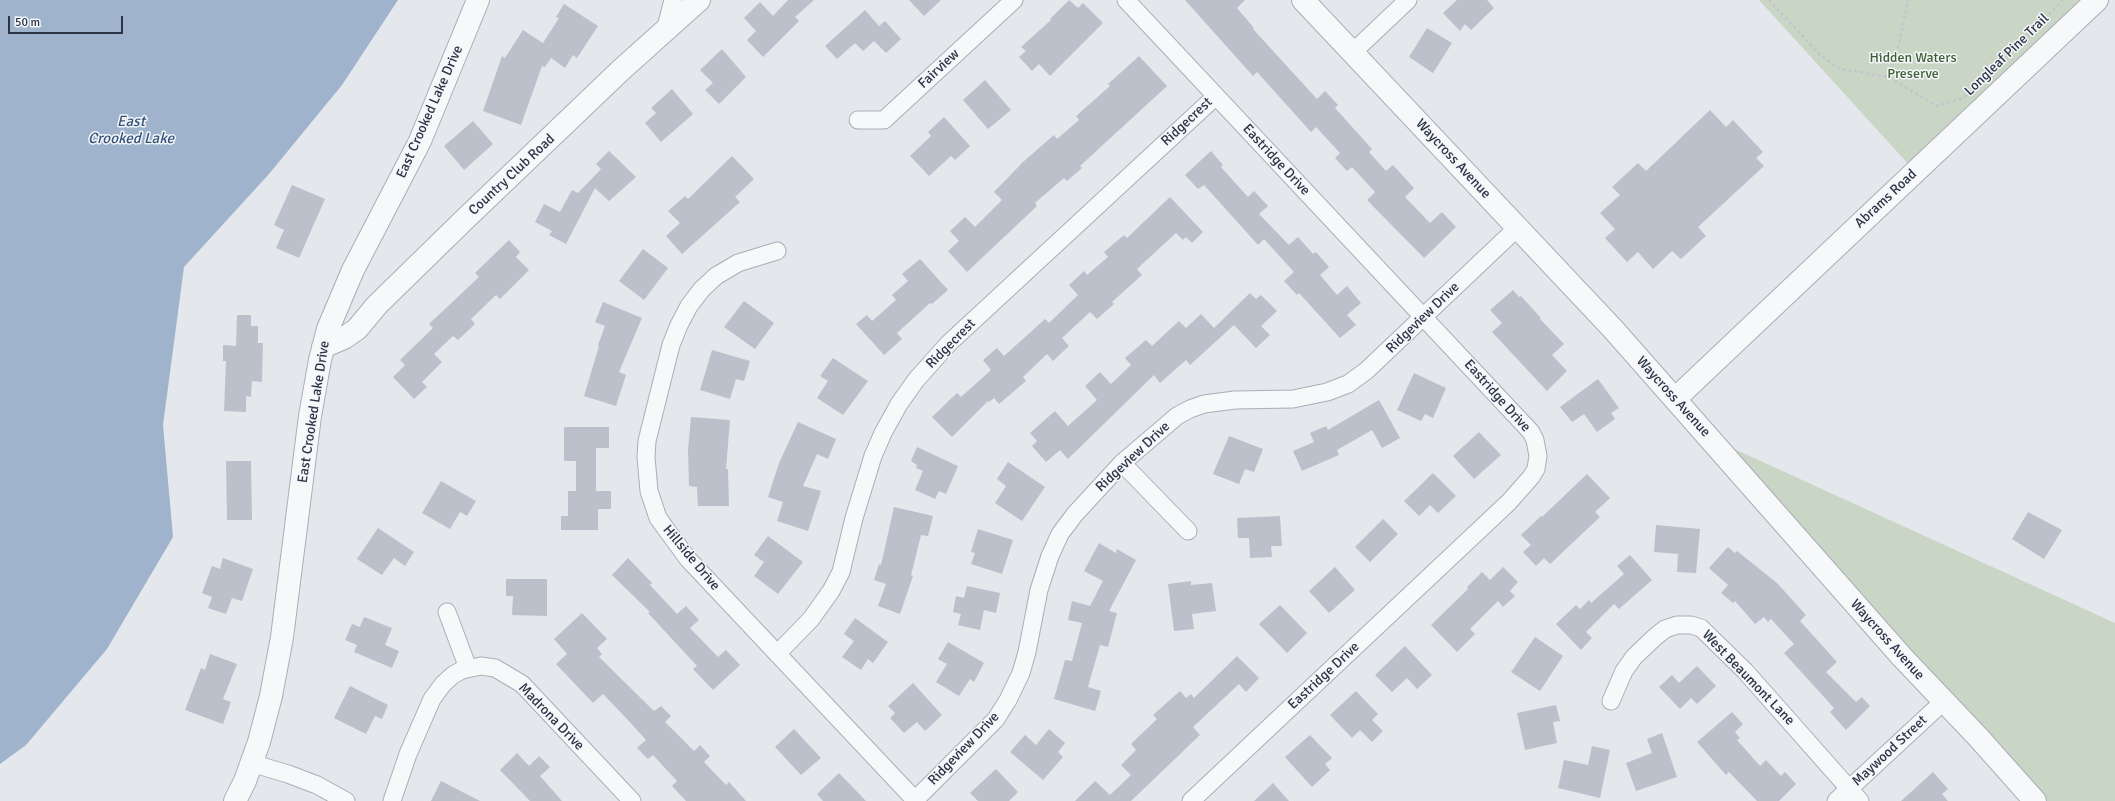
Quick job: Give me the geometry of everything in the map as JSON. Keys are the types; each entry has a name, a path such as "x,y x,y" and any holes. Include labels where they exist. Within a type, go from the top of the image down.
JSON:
{"street":[{"name":"East Crooked Lake Drive","path":"235,801 251,763 271,696 282,637 310,416 323,347 328,330 353,270 420,141 478,0"},
{"path":"665,31 673,0"},
{"name":"Country Club Road","path":"323,347 344,338 357,329 377,305 463,221 699,0"},
{"name":"Fairview","path":"858,120 884,120 1014,0"},
{"name":"Eastridge Drive","path":"1126,0 1424,316 1531,432 1535,440 1538,456 1536,469 1531,477 1509,502 1190,801"},
{"name":"Waycross Avenue","path":"1303,0 1675,399 1897,652 2035,801"},
{"path":"1352,53 1408,0"},
{"name":"Abrams Road","path":"1675,399 2097,0"},
{"name":"Ridgecrest","path":"777,654 811,619 831,591 841,572 854,518 873,456 892,416 916,380 948,344 1216,96"},
{"name":"Ridgeview Drive","path":"916,800 996,719 1008,700 1021,673 1027,652 1039,590 1050,556 1060,534 1075,514 1122,463 1177,416 1204,404 1235,400 1293,399 1327,392 1348,384 1366,371 1517,228"},
{"name":"Hillside Drive","path":"777,251 738,263 716,276 702,289 689,306 671,345 650,427 646,456 649,491 658,518 688,560 916,800"},
{"path":"1122,463 1188,531"},
{"path":"447,612 468,668"},
{"name":"West Beaumont Lane","path":"1610,701 1624,671 1634,657 1660,633 1677,625 1691,625 1701,628 1745,671 1855,795"},
{"name":"Madrona Drive","path":"392,801 408,754 432,699 453,675 468,668 481,666 495,668 522,684 632,801"},
{"name":"Maywood Street","path":"1836,801 1855,795 1944,701"},
{"path":"251,763 318,785 346,801"}],"path":[{"name":"Longleaf Pine Trail","path":"1769,0 1821,56 1840,69 1889,77 1936,106 1960,99 1973,90"},
{"path":"1889,77 1899,44 1908,0"},
{"name":"Longleaf Pine Trail","path":"1992,72 2063,0"}],"green space":[{"name":"Hidden Waters Preserve","path":"1759,0 2085,0 1910,166"},
{"path":"1730,447 2115,623 2115,801 2047,801 1985,731 1909,651"}],"water":[{"name":"East Crooked Lake","path":"0,0 398,0 342,85 269,174 184,267 163,425 173,537 107,649 26,745 0,764"}],"building":[{"path":"788,0 814,0 795,17 799,21 763,57 747,40 756,31 744,18 760,2 773,16"},
{"path":"909,0 941,0 924,16"},
{"path":"1069,0 1078,8 1083,3 1103,23 1050,76 1039,64 1032,71 1019,57 1026,51 1021,47 1051,20 1050,19"},
{"path":"1185,0 1245,0 1237,8 1254,28 1253,29 1317,99 1325,91 1338,105 1335,108 1372,149 1369,152 1386,171 1393,165 1414,188 1405,197 1430,223 1442,212 1456,227 1424,258 1367,200 1375,192 1352,167 1347,171 1335,158 1340,153 1316,127 1311,132 1257,72 1253,76"},
{"path":"1457,0 1487,0 1494,8 1471,30 1465,24 1460,31 1443,13"},
{"path":"564,4 598,26 577,58 573,55 565,68 551,58 545,67 542,66 521,125 483,111 502,56 505,58 523,30 543,43 559,18 556,17"},
{"path":"865,10 879,26 885,21 901,39 886,53 874,41 863,51 855,43 837,59 825,46"},
{"path":"1427,28 1452,43 1433,73 1409,57"},
{"path":"722,49 746,77 719,104 705,90 713,83 700,70"},
{"path":"1139,56 1167,86 1080,166 1082,168 1067,181 1064,178 1035,203 1037,206 967,272 948,251 959,241 950,231 965,217 975,227 1002,200 994,192 1023,162 1054,135 1057,139 1079,120 1076,116 1110,86 1108,84"},
{"path":"985,80 1011,110 988,129 963,100"},
{"path":"672,89 693,114 661,142 645,123 656,113 651,108"},
{"path":"1710,110 1726,127 1733,120 1763,152 1756,158 1764,166 1698,227 1706,236 1681,259 1672,251 1653,269 1638,252 1627,262 1605,238 1615,229 1600,213 1620,195 1612,187 1638,163 1646,171"},
{"path":"944,117 970,146 955,160 951,156 929,176 910,156 931,136 928,132"},
{"path":"473,121 493,144 464,170 444,146"},
{"path":"609,151 636,177 609,201 595,188 566,244 549,235 552,231 535,222 544,204 560,212 572,190 578,193 601,169 596,164"},
{"path":"1211,151 1223,165 1221,167 1248,197 1254,191 1268,206 1259,214 1289,245 1298,237 1313,254 1316,252 1329,267 1320,275 1337,295 1347,286 1361,303 1347,315 1356,325 1340,338 1299,293 1297,295 1284,281 1294,272 1264,239 1258,245 1204,185 1198,189 1185,175"},
{"path":"732,156 754,179 735,197 740,202 682,254 666,236 680,223 668,211 685,196 688,199"},
{"path":"292,185 325,199 299,258 276,248 284,230 274,225"},
{"path":"1170,197 1203,232 1192,243 1186,237 1183,240 1176,233 1137,269 1142,275 1112,302 1114,304 1097,319 1090,312 1062,338 1069,346 1053,361 1047,354 1023,377 1026,381 999,404 994,398 989,402 988,401 952,437 932,417 957,393 961,397 991,370 983,360 997,348 1004,356 1045,319 1049,323 1078,295 1069,285 1084,271 1087,275 1108,257 1104,252 1124,235 1127,238"},
{"path":"509,240 520,252 516,257 529,270 500,299 496,295 471,319 475,324 458,340 453,336 434,354 442,362 422,382 427,387 414,399 393,377 405,365 400,360 433,328 429,324 479,277 475,273"},
{"path":"643,249 668,268 644,300 619,281"},
{"path":"920,259 948,290 932,304 930,303 897,333 902,339 884,355 856,324 867,315 872,321 896,300 892,295 908,281 902,274"},
{"path":"1513,290 1519,297 1521,296 1564,344 1552,355 1567,371 1547,391 1492,332 1502,323 1490,310"},
{"path":"1250,293 1256,299 1261,295 1277,311 1261,326 1270,335 1256,348 1234,325 1190,365 1186,360 1160,383 1154,375 1068,459 1060,450 1046,462 1032,446 1037,441 1030,433 1055,411 1068,426 1097,400 1085,386 1100,372 1111,384 1131,365 1125,358 1146,340 1152,346 1179,321 1186,328 1201,314 1214,328"},
{"path":"744,301 774,323 755,349 724,327"},
{"path":"603,302 642,318 619,372 626,375 616,406 584,396 599,346 598,345 605,326 595,322"},
{"path":"237,315 251,315 251,326 258,326 258,343 263,343 262,382 252,381 251,397 246,396 246,412 224,411 226,361 223,361 223,345 236,346"},
{"path":"712,350 750,361 744,381 736,379 730,399 700,390"},
{"path":"833,358 868,381 843,415 817,398 828,381 820,376"},
{"path":"1414,373 1446,388 1433,418 1425,414 1421,421 1397,410"},
{"path":"1598,379 1619,408 1611,413 1615,419 1597,432 1584,414 1572,422 1560,407"},
{"path":"1379,400 1400,438 1382,448 1372,430 1337,450 1339,455 1302,471 1293,451 1314,442 1310,433 1326,426 1328,430"},
{"path":"691,417 730,420 726,469 728,469 729,506 698,506 697,487 689,486 688,450"},
{"path":"798,422 836,439 828,459 817,454 803,486 821,491 808,531 777,521 783,502 768,497 779,463"},
{"path":"564,427 609,427 609,448 596,448 596,491 611,491 611,509 598,509 598,530 561,530 561,516 568,516 568,491 576,491 576,461 564,461"},
{"path":"1479,432 1501,455 1474,479 1453,456"},
{"path":"1229,436 1263,449 1254,472 1245,469 1239,484 1213,474"},
{"path":"917,447 958,466 946,494 939,491 935,499 915,490 923,471 916,468 917,465 911,461"},
{"path":"226,461 251,461 252,520 227,520"},
{"path":"1008,462 1045,487 1022,521 995,503 1006,486 997,479"},
{"path":"1433,473 1456,496 1438,513 1430,505 1419,516 1404,501"},
{"path":"1587,474 1610,498 1595,512 1600,517 1550,564 1544,558 1536,566 1523,552 1531,545 1521,535"},
{"path":"441,481 476,501 467,516 460,512 450,529 422,513"},
{"path":"894,507 933,516 928,536 921,535 911,575 913,576 900,614 878,606 886,584 874,580 879,564 881,565"},
{"path":"2028,512 2062,530 2044,559 2012,539"},
{"path":"1280,516 1282,546 1271,546 1272,557 1250,558 1249,538 1238,538 1237,518"},
{"path":"1383,519 1398,534 1370,562 1355,547"},
{"path":"1656,525 1700,529 1696,573 1677,572 1678,554 1654,552"},
{"path":"378,528 414,552 405,566 394,558 382,575 357,559"},
{"path":"978,529 1013,540 1002,574 971,564 975,553 971,552"},
{"path":"768,536 803,562 778,594 754,576 764,562 754,555"},
{"path":"1099,543 1116,553 1117,549 1136,560 1109,611 1117,613 1108,647 1100,645 1088,687 1101,691 1095,711 1054,699 1065,660 1072,661 1082,623 1068,620 1072,601 1090,606 1103,581 1084,571"},
{"path":"1728,547 1735,553 1737,551 1777,583 1806,615 1800,621 1837,662 1826,672 1856,702 1862,697 1870,706 1846,730 1830,712 1834,708 1784,653 1794,644 1771,619 1768,622 1764,617 1755,624 1735,601 1733,603 1721,593 1728,585 1709,568"},
{"path":"1630,555 1652,580 1619,609 1614,604 1586,632 1592,638 1581,650 1556,624 1576,605 1580,609 1589,600 1591,603 1624,574 1617,566"},
{"path":"223,558 253,569 242,601 232,598 226,614 208,608 212,597 202,593 212,566 220,569"},
{"path":"628,558 652,583 650,585 677,614 686,606 699,620 690,628 718,657 726,650 740,665 713,690 693,669 697,666 648,613 650,612 612,575"},
{"path":"1335,567 1355,590 1329,613 1309,591"},
{"path":"1503,567 1518,582 1510,591 1515,596 1503,607 1498,601 1470,629 1475,634 1457,652 1431,625 1468,589 1467,587 1482,572 1490,580"},
{"path":"506,579 547,579 547,616 512,615 513,596 506,596"},
{"path":"1191,581 1191,585 1212,583 1216,611 1192,614 1194,629 1174,631 1168,584"},
{"path":"967,586 1000,593 996,613 984,610 980,630 958,625 961,614 953,612 956,596 964,598"},
{"path":"1280,605 1307,633 1287,653 1259,624"},
{"path":"582,613 607,639 597,648 602,654 599,657 654,711 661,706 671,716 665,722 694,751 700,745 710,756 704,762 726,785 729,782 746,801 686,801 672,786 677,781 653,755 648,759 637,748 646,740 627,719 603,694 593,703 556,664 567,654 554,639"},
{"path":"364,617 392,628 385,645 399,651 392,668 354,652 357,645 345,640 352,624 360,627"},
{"path":"855,618 888,642 873,663 868,659 861,670 842,657 854,641 844,634"},
{"path":"1535,637 1563,656 1540,691 1511,672"},
{"path":"948,642 984,663 974,682 970,679 959,696 936,682 947,664 938,659"},
{"path":"1405,646 1432,675 1417,689 1407,678 1392,692 1375,675"},
{"path":"210,654 237,664 223,699 231,702 223,724 185,710 201,668 205,670"},
{"path":"1237,656 1259,678 1246,692 1239,684 1193,727 1200,735 1131,801 1075,801 1095,781 1110,795 1131,775 1121,765 1136,750 1131,744 1157,719 1153,715 1180,691 1186,698 1191,694 1194,698"},
{"path":"1697,666 1716,686 1697,704 1691,698 1680,709 1659,687 1672,675 1679,683"},
{"path":"913,683 942,715 925,731 917,722 904,733 890,718 895,713 888,706"},
{"path":"350,686 388,705 382,719 375,716 366,734 334,718"},
{"path":"1356,691 1378,714 1372,720 1383,731 1372,742 1360,730 1352,738 1330,715"},
{"path":"1556,705 1560,721 1553,722 1557,743 1525,750 1517,713"},
{"path":"1732,712 1743,724 1735,732 1740,738 1737,740 1760,766 1766,760 1781,776 1785,772 1796,784 1779,801 1757,801 1729,772 1726,775 1697,742"},
{"path":"794,729 821,758 801,775 775,747"},
{"path":"1049,729 1065,743 1058,752 1063,757 1043,780 1010,752 1025,735 1036,745"},
{"path":"1662,733 1677,777 1636,791 1626,763 1652,753 1647,739"},
{"path":"1310,735 1332,758 1325,764 1330,770 1312,787 1285,757"},
{"path":"1592,746 1610,750 1600,798 1558,788 1564,760 1588,765"},
{"path":"517,753 529,766 539,756 550,767 540,776 562,801 530,801 500,770"},
{"path":"996,769 1018,792 1009,801 978,801 970,793"},
{"path":"1933,772 1948,789 1942,794 1948,801 1901,801"},
{"path":"839,773 866,801 823,801 817,794"},
{"path":"441,781 480,801 431,801"},
{"path":"1273,783 1289,801 1254,801"}]}
